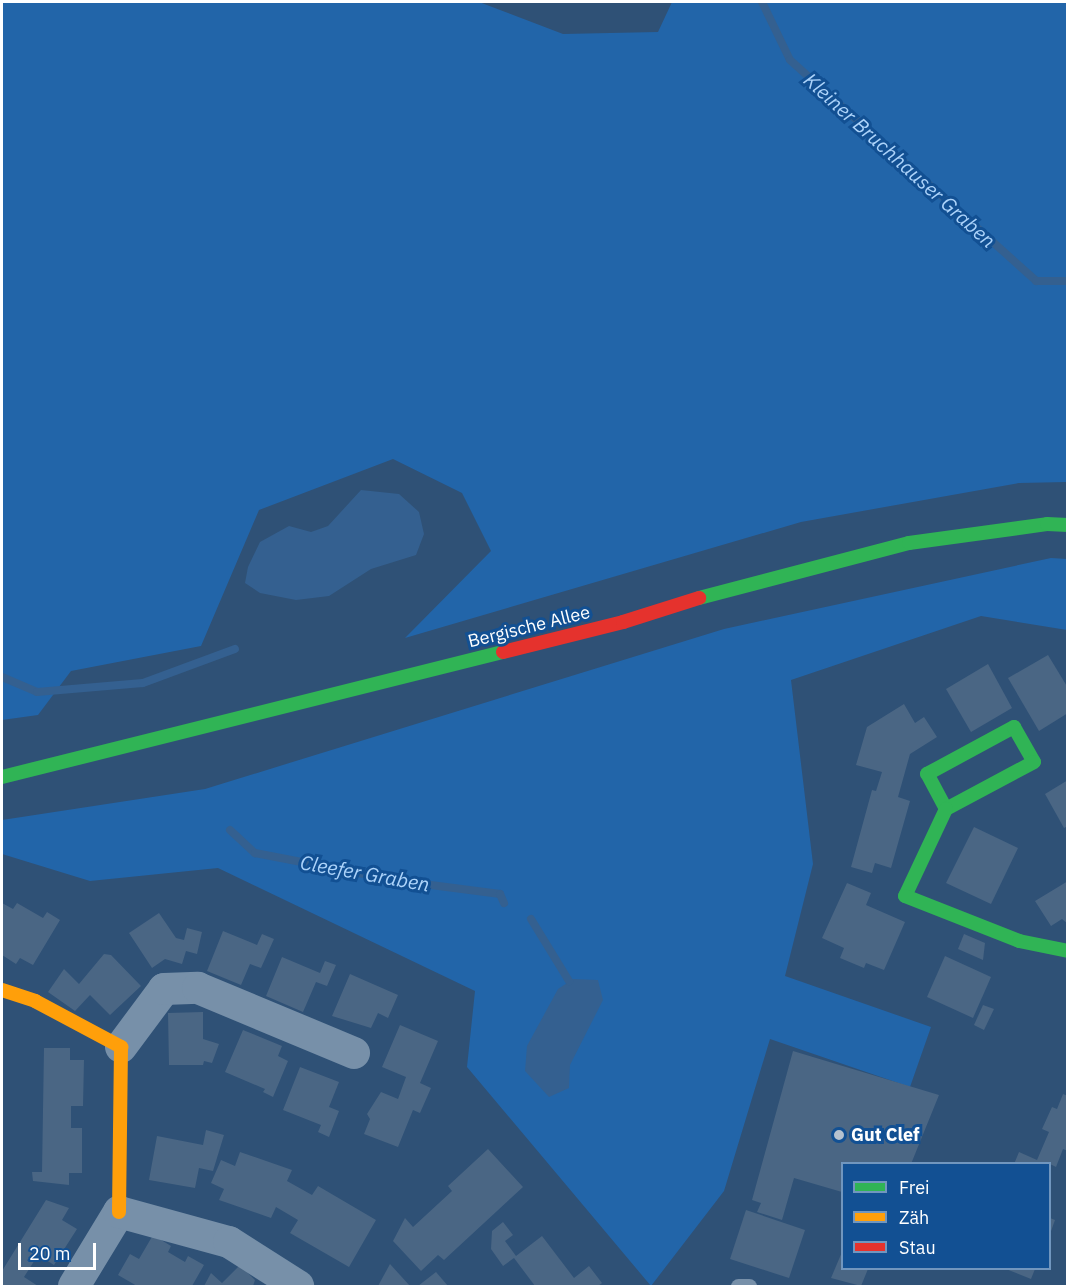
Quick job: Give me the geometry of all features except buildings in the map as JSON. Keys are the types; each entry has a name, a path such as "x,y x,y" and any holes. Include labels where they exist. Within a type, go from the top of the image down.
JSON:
{"main road":[{"name":"Bergische Allee","path":"2,777 623,622 716,592 909,543 1047,524 1068,525"},
{"path":"946,809 927,774 1014,727 1034,762 946,809 905,896 1019,941 1068,951"},
{"path":"2,990 35,1001 121,1047 119,1212"}],"street":[{"path":"121,1047 164,989 198,988 354,1053"},
{"path":"74,1287 119,1212 229,1242 298,1287"}],"lane":[{"path":"738,1287 749,1287"}],"shaded area":[{"path":"2,2 479,2 563,34 658,32 672,2 1067,2 1067,482 1019,483 801,522 405,638 491,551 462,493 393,459 259,510 201,646 71,671 38,715 2,720"},
{"path":"361,490 399,494 419,512 424,534 416,555 371,569 329,596 296,600 260,593 245,583 248,567 260,542 289,526 311,532 328,526"},
{"path":"1051,558 1067,559 1067,630 981,616 791,680 813,864 785,976 931,1027 910,1087 770,1039 724,1191 651,1286 467,1067 475,991 218,868 90,881 2,854 2,820 205,789 724,629"},
{"path":"573,979 598,980 603,1000 570,1065 569,1088 549,1097 525,1071 527,1046 558,989"}],"waterway":[{"name":"Kleiner Bruchhauser Graben","path":"762,2 790,60 1036,281 1068,281"},
{"name":"Cleefer Graben","path":"2,677 37,692 143,683 235,649"},
{"name":"Cleefer Graben","path":"230,830 255,853 400,881 500,894 504,903"},
{"name":"Cleefer Graben","path":"531,919 569,981"}],"traffic: fast":[{"path":"699,598 909,543 1047,524 1068,525"},
{"path":"2,777 503,652"},
{"path":"946,809 927,774 1014,727 1034,762 946,809 905,896 1019,941 1068,951"}],"traffic: slow":[{"path":"2,990 35,1001 121,1047 119,1212"}],"traffic: jam":[{"path":"503,652 623,622 699,598"}],"place":[{"name":"Gut Clef","path":"839,1135"}]}
